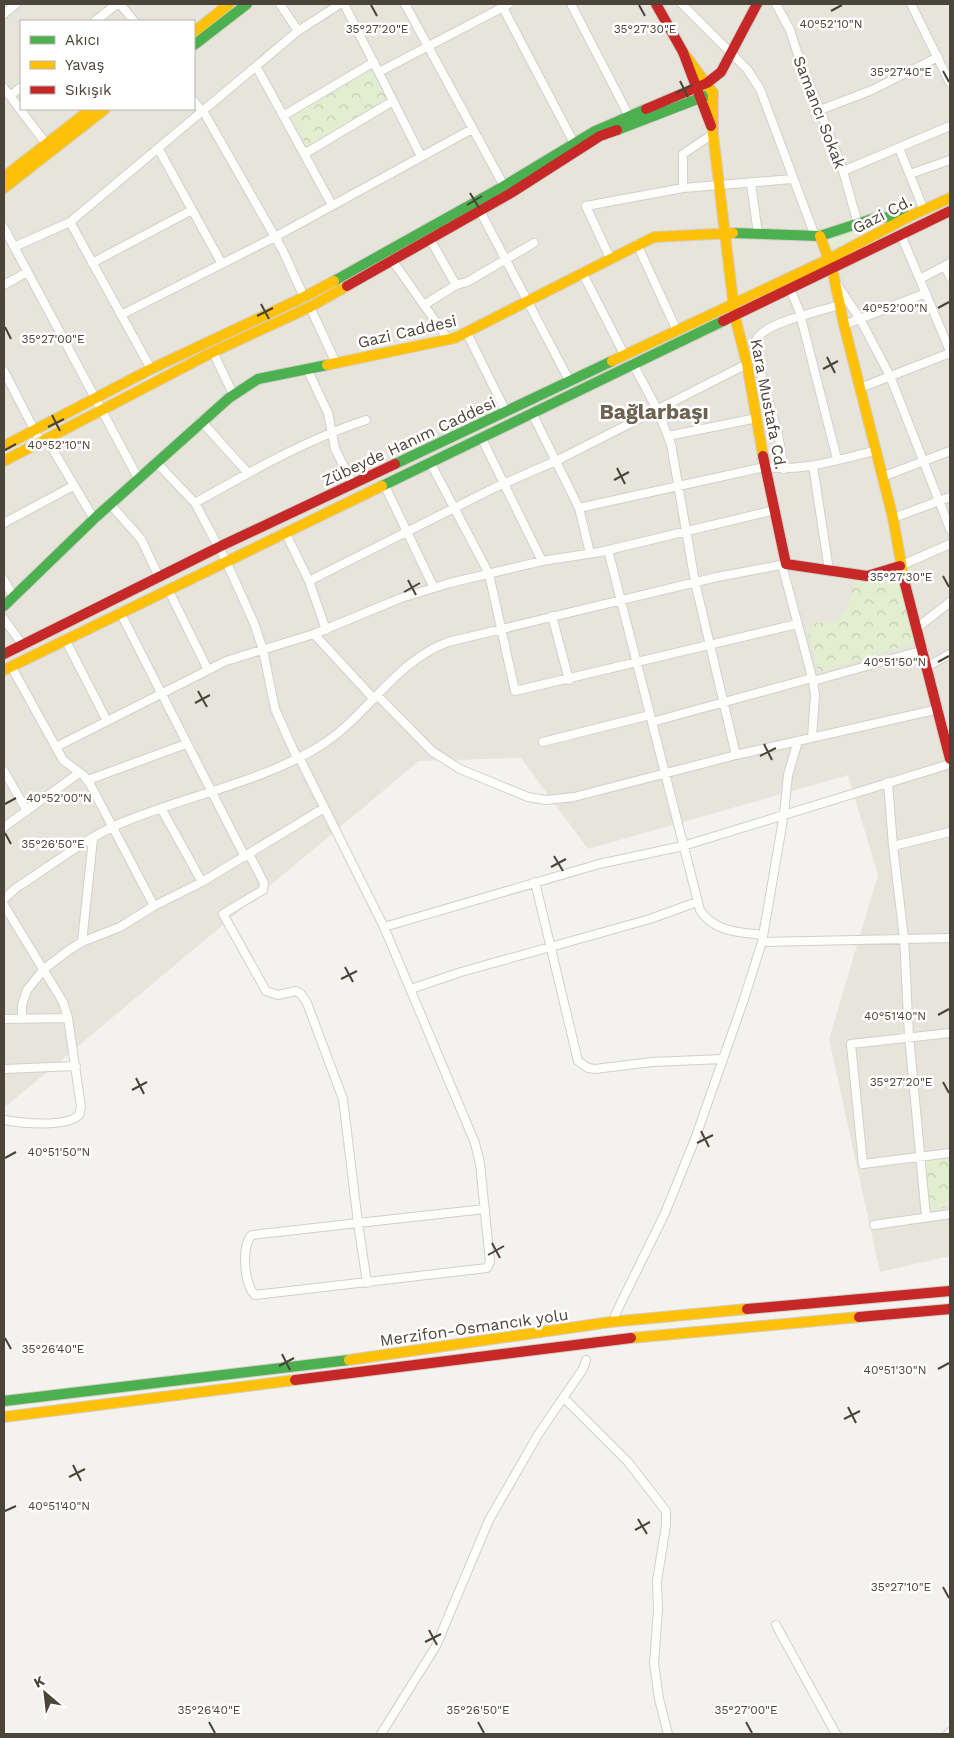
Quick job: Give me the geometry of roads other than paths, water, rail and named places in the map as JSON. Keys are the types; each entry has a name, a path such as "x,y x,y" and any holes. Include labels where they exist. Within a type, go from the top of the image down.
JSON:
{"main road":[{"path":"195,31 229,4"},
{"path":"195,45 247,4"},
{"path":"656,4 683,52 713,93 713,134"},
{"path":"4,446 151,369 304,297 504,186 574,143 629,116 696,86 707,83 722,72 757,4"},
{"path":"683,52 713,134"},
{"path":"4,461 101,408 213,352 310,307 480,211 600,136 713,93"},
{"path":"4,178 90,110"},
{"path":"4,188 103,110"},
{"name":"Kara Mustafa Cd.","path":"713,134 735,316 747,364 784,565"},
{"name":"Gazi Cd.","path":"831,264 910,216 950,198"},
{"name":"Gazi Cd.","path":"831,264 901,235 950,211"},
{"name":"Gazi Caddesi","path":"4,606 94,519 201,421 233,394 258,379 448,339 467,333 637,244 654,238 725,232 818,236 875,218 910,216"},
{"path":"818,236 831,264 844,326 893,518 900,566 924,650 950,759"},
{"path":"7,668 384,484 735,316 790,289 831,264"},
{"name":"Zübeyde Hanım Caddesi","path":"4,654 218,548 677,331 831,264"},
{"path":"784,565 867,576 900,566"},
{"name":"Merzifon-Osmancık yolu","path":"4,1401 295,1368 610,1322 950,1291"},
{"name":"Merzifon-Osmancık yolu","path":"4,1417 593,1342 950,1309"}],"street":[{"path":"4,14 16,4"},
{"path":"96,20 119,4 133,20"},
{"path":"280,4 298,31"},
{"path":"14,247 70,222 298,31 340,4"},
{"path":"344,4 421,156"},
{"path":"404,4 504,186"},
{"path":"571,4 629,116"},
{"path":"682,4 732,52 747,69 760,89 793,179 818,236"},
{"name":"Samancı Sokak","path":"776,4 790,30 800,61 843,171 858,224"},
{"path":"911,4 950,83"},
{"path":"379,72 428,48 504,5 574,143"},
{"path":"820,110 872,90 938,57"},
{"path":"283,116 374,62"},
{"path":"256,66 332,205"},
{"path":"4,88 20,109"},
{"path":"10,96 20,88"},
{"path":"304,154 393,101"},
{"path":"195,102 202,111 275,237 304,297"},
{"path":"21,110 47,145"},
{"path":"843,171 950,126"},
{"path":"121,315 275,237 472,129"},
{"path":"682,188 683,154 713,134"},
{"path":"158,148 222,264"},
{"path":"899,148 924,210"},
{"path":"910,174 950,160"},
{"path":"610,258 586,206 682,188 751,184 793,179"},
{"path":"751,184 758,234"},
{"path":"92,263 192,210"},
{"path":"480,211 570,382"},
{"path":"70,222 151,369"},
{"path":"4,228 138,478"},
{"path":"860,388 950,352 947,335 926,293 901,235"},
{"path":"430,239 456,285"},
{"path":"424,305 456,285 467,282 534,243"},
{"path":"637,244 677,331"},
{"path":"392,260 448,339"},
{"path":"920,278 947,264 950,278"},
{"path":"4,285 27,272"},
{"path":"582,272 625,356"},
{"path":"835,281 860,319 890,376 922,462 950,528"},
{"path":"790,289 800,317 837,460"},
{"path":"844,326 926,293"},
{"path":"784,470 778,434 754,348 756,340 766,330 840,305"},
{"path":"310,307 336,363"},
{"path":"467,333 506,412"},
{"path":"213,352 233,394"},
{"path":"633,364 657,409 668,436 695,582 736,755"},
{"path":"309,581 455,508 556,461 747,364"},
{"path":"307,369 328,413 330,432 335,449 353,484"},
{"path":"4,371 34,430 42,439 94,519"},
{"path":"532,413 579,508 590,553"},
{"path":"668,436 757,418"},
{"path":"195,503 248,473 330,432 366,420"},
{"path":"201,421 248,473"},
{"path":"481,438 542,562"},
{"path":"579,508 765,467 784,470 813,466 876,451"},
{"path":"882,477 950,451"},
{"path":"156,462 195,503 226,561 254,623 263,650 275,708 384,927 475,1143 480,1164 485,1210 490,1262 487,1268 255,1295 249,1289 246,1280 247,1242 252,1235 485,1210"},
{"path":"430,462 489,574 515,691 569,680 797,624"},
{"path":"813,466 828,570"},
{"path":"384,484 434,588"},
{"path":"4,523 73,486"},
{"path":"893,518 950,497"},
{"path":"110,504 141,539 159,577"},
{"path":"56,747 226,661 326,630 402,598 489,574 608,550 775,510"},
{"path":"285,532 309,581 326,630"},
{"path":"900,566 950,544"},
{"path":"608,550 638,663 663,773 697,902 704,916 714,925 762,938 950,938"},
{"path":"4,899 112,828 210,792 298,757 321,745 376,697 405,667 431,648 552,616 695,582 784,565 815,696 812,737"},
{"path":"4,580 13,596"},
{"path":"168,589 208,670"},
{"path":"918,628 950,602"},
{"path":"120,612 210,792 264,882 263,890 223,914 266,991 278,995 296,991 301,994 307,1003 343,1098 367,1283"},
{"path":"552,616 569,680"},
{"path":"4,619 22,644"},
{"path":"314,634 376,697 442,759 470,774 528,797 546,800 565,799 798,740 939,710"},
{"path":"66,639 107,721"},
{"path":"543,742 651,719 924,650"},
{"path":"928,666 950,654"},
{"path":"7,668 63,760 88,780 154,906"},
{"path":"615,1315 665,1213 723,1059 762,938 784,814 788,776 798,740"},
{"path":"88,780 186,744"},
{"path":"384,927 599,864 683,846 950,764"},
{"path":"4,771 27,811"},
{"path":"4,827 79,773"},
{"path":"888,782 892,846 904,938 909,1036 926,1216"},
{"path":"22,1019 24,997 44,969 82,942 120,927 154,906 202,882 324,808"},
{"path":"162,810 202,882"},
{"path":"892,846 950,832"},
{"path":"82,942 93,839"},
{"path":"534,882 578,1061 595,1069 652,1062 723,1059"},
{"path":"411,989 461,972 650,919 697,902"},
{"path":"4,905 63,1002 68,1018 81,1107 76,1118 70,1121 30,1123 4,1120"},
{"path":"4,1019 68,1018"},
{"path":"950,1033 909,1036 851,1044 863,1164 950,1153"},
{"path":"4,1069 76,1066"},
{"path":"874,1225 950,1214"},
{"path":"384,1733 440,1639 489,1520 528,1451 583,1369 586,1360"},
{"path":"564,1398 628,1462 666,1511 666,1525 657,1581 658,1610 654,1663 659,1699 668,1734"},
{"path":"776,1625 836,1734"}],"district":[{"name":"Bağlarbaşı","path":"654,412"}]}
